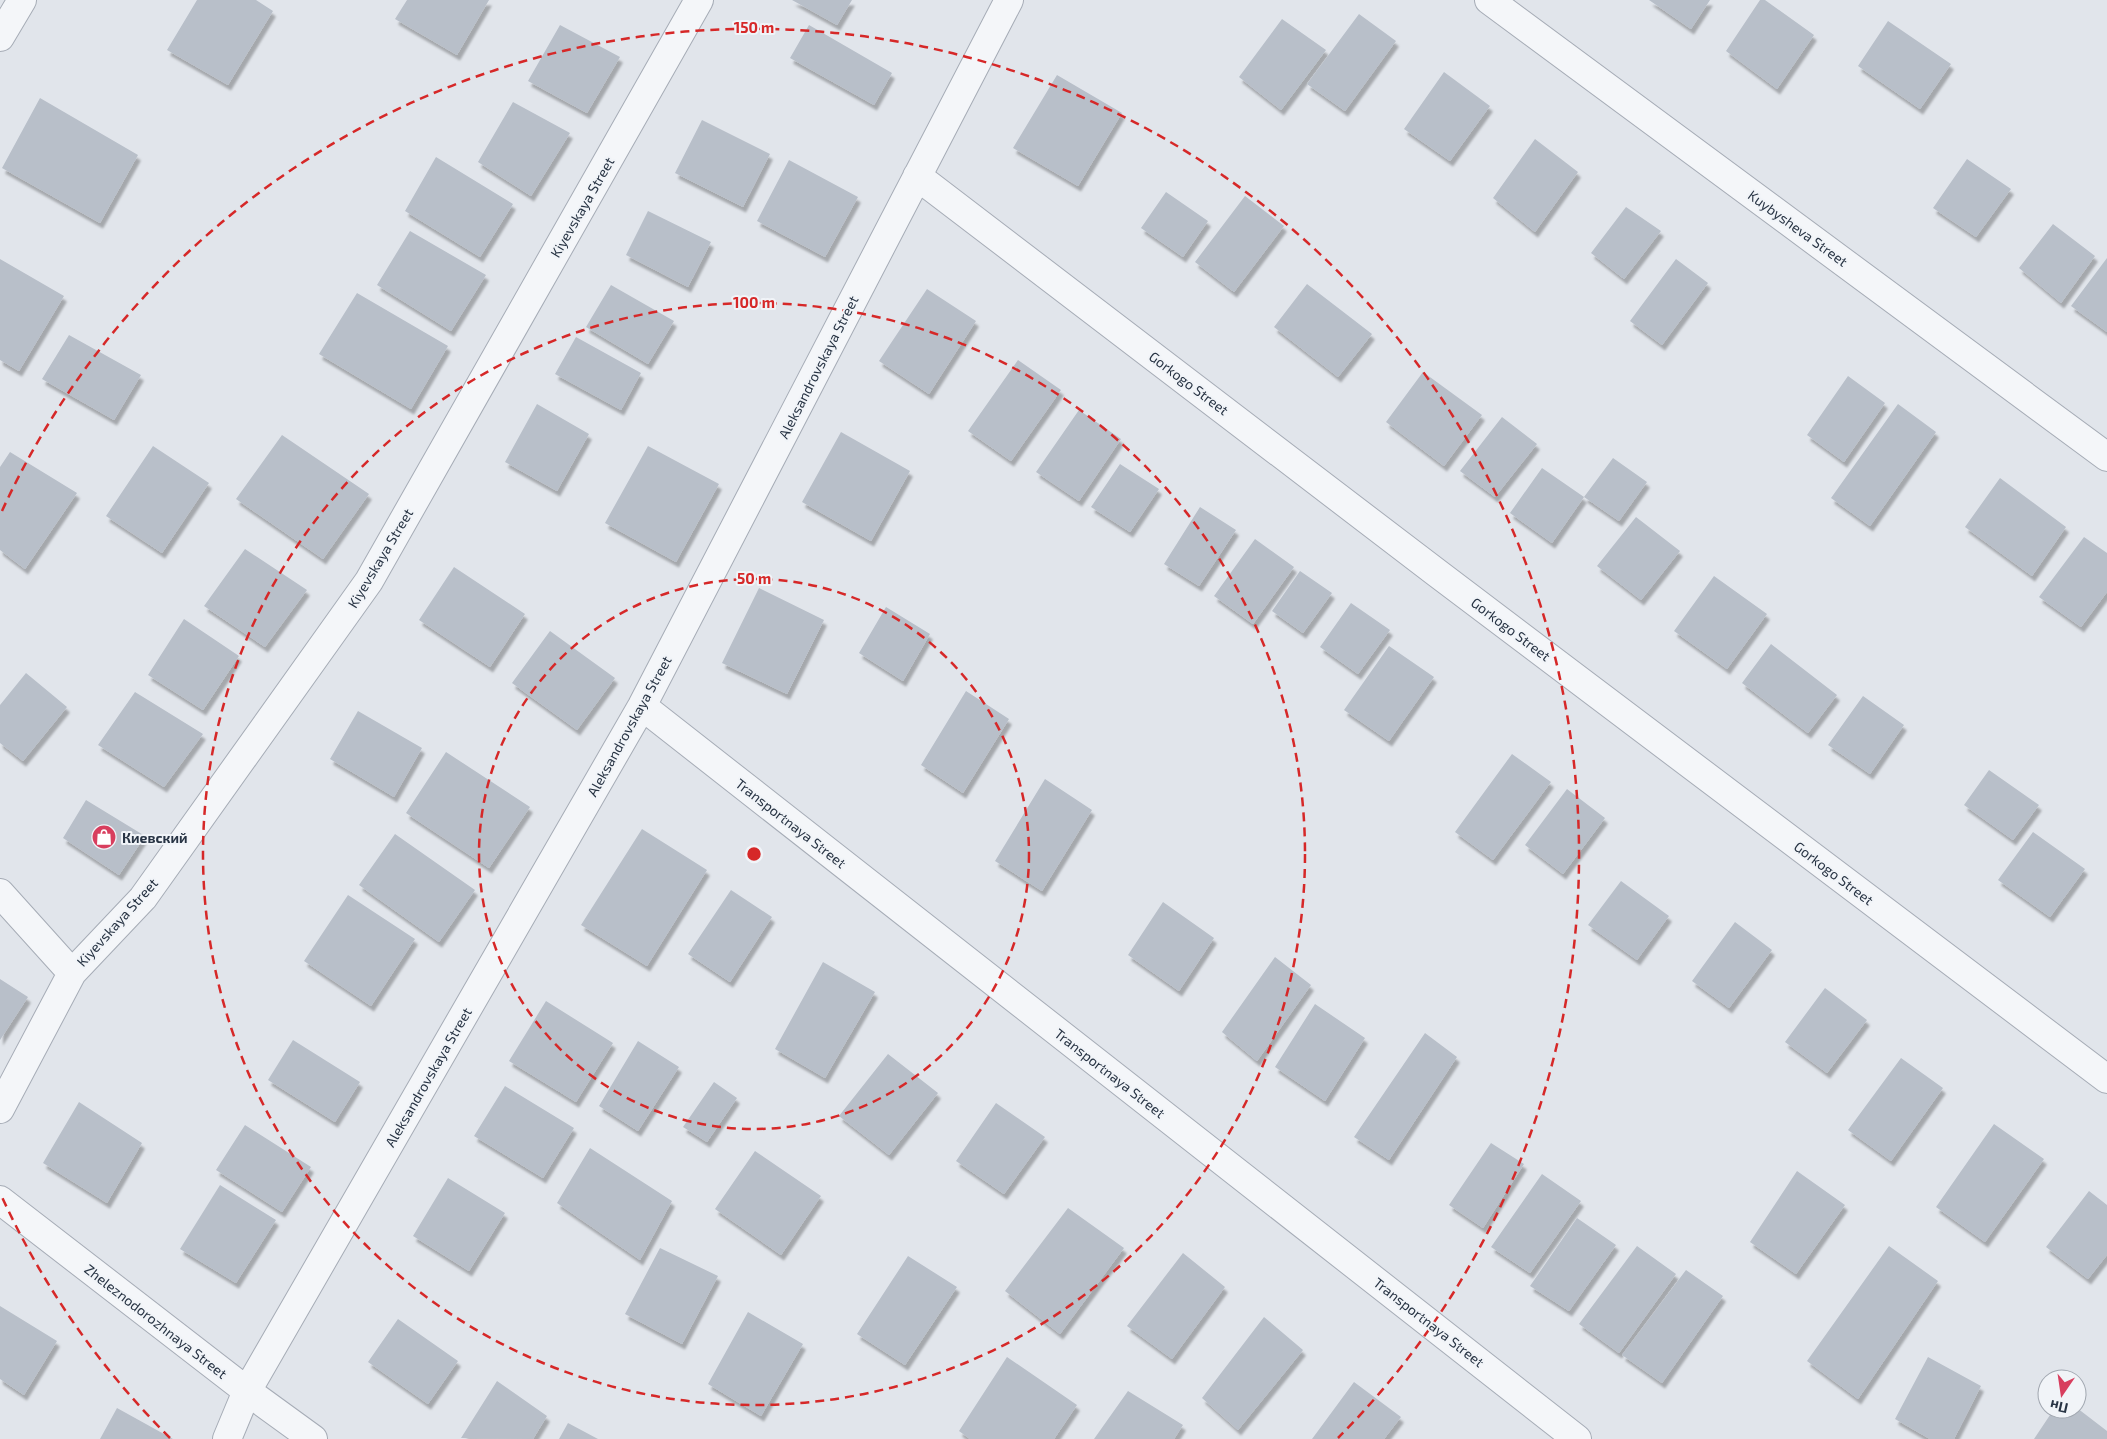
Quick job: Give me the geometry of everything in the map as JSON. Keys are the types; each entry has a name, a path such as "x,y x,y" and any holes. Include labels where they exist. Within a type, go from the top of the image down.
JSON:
{"street":[{"path":"0,37 22,0"},
{"name":"Kiyevskaya Street","path":"0,1110 72,973 143,898 369,581 699,0"},
{"name":"Aleksandrovskaya Street","path":"227,1439 247,1391 642,706 1009,0"},
{"name":"Kuybysheva Street","path":"1489,0 2107,457"},
{"name":"Gorkogo Street","path":"917,176 1445,579 2107,1079"},
{"name":"Transportnaya Street","path":"642,706 1578,1439"},
{"path":"0,893 72,973"},
{"name":"Zheleznodorozhnaya Street","path":"0,1200 247,1391 313,1439"}],"building":[{"path":"197,0 256,0 273,11 228,85 167,50"},
{"path":"407,0 489,0 457,55 395,19"},
{"path":"792,0 852,0 837,25"},
{"path":"1649,0 1710,0 1691,29"},
{"path":"1760,0 1765,0 1814,35 1777,89 1726,51"},
{"path":"1359,14 1396,41 1345,111 1307,84"},
{"path":"1282,19 1326,50 1281,110 1239,77"},
{"path":"1888,21 1951,64 1920,109 1858,66"},
{"path":"560,25 620,57 587,113 528,81"},
{"path":"809,25 892,73 874,105 790,58"},
{"path":"1444,72 1490,106 1450,161 1404,129"},
{"path":"1057,75 1122,113 1078,186 1013,148"},
{"path":"40,98 138,155 100,223 2,168"},
{"path":"513,102 570,133 531,196 478,162"},
{"path":"702,120 770,154 743,207 675,173"},
{"path":"1535,139 1578,172 1535,232 1493,198"},
{"path":"436,157 513,204 480,257 405,211"},
{"path":"1967,159 2011,189 1976,237 1933,208"},
{"path":"789,160 858,197 825,257 757,221"},
{"path":"1166,192 1208,221 1183,257 1141,228"},
{"path":"1245,196 1284,226 1234,292 1195,262"},
{"path":"1626,207 1661,231 1624,279 1591,253"},
{"path":"648,211 711,242 688,287 626,255"},
{"path":"2053,224 2095,256 2061,303 2019,268"},
{"path":"410,231 486,275 451,331 377,285"},
{"path":"2107,258 2107,332 2071,306"},
{"path":"0,259 64,296 19,371 0,360"},
{"path":"1676,259 1708,283 1662,345 1630,321"},
{"path":"1307,284 1372,334 1338,377 1274,327"},
{"path":"611,285 674,321 648,364 586,327"},
{"path":"927,289 976,321 929,394 879,361"},
{"path":"357,293 448,346 411,409 319,354"},
{"path":"69,335 141,375 114,420 42,379"},
{"path":"576,337 641,373 621,410 555,374"},
{"path":"1018,360 1061,390 1011,461 968,431"},
{"path":"1423,372 1482,415 1444,466 1386,422"},
{"path":"1848,376 1885,403 1844,462 1807,435"},
{"path":"537,404 589,434 557,491 505,462"},
{"path":"1898,404 1936,432 1870,526 1831,498"},
{"path":"1079,410 1121,439 1079,501 1036,472"},
{"path":"1502,417 1537,444 1495,497 1460,471"},
{"path":"841,432 910,471 871,541 802,502"},
{"path":"282,435 369,494 323,559 236,499"},
{"path":"153,446 209,483 162,553 106,516"},
{"path":"648,446 719,484 676,562 605,523"},
{"path":"10,452 77,493 25,569 0,550 0,467"},
{"path":"1613,458 1647,482 1619,521 1584,497"},
{"path":"1120,464 1159,489 1130,532 1091,507"},
{"path":"1542,468 1584,497 1552,543 1510,513"},
{"path":"2000,478 2066,527 2032,576 1965,527"},
{"path":"1200,507 1236,530 1199,586 1164,564"},
{"path":"1636,517 1680,551 1641,600 1597,566"},
{"path":"2084,537 2107,553 2107,592 2081,627 2039,597"},
{"path":"1255,539 1294,567 1253,624 1214,596"},
{"path":"245,549 307,590 265,647 204,606"},
{"path":"454,567 525,614 490,667 419,620"},
{"path":"1300,571 1332,593 1303,633 1272,611"},
{"path":"1714,576 1767,614 1727,669 1674,631"},
{"path":"759,588 824,620 787,694 722,663"},
{"path":"1351,603 1390,630 1358,674 1320,647"},
{"path":"886,607 930,634 903,681 859,653"},
{"path":"184,619 239,656 203,710 148,675"},
{"path":"550,631 615,678 577,730 512,683"},
{"path":"1771,644 1837,695 1808,733 1742,683"},
{"path":"1389,646 1434,677 1389,741 1344,710"},
{"path":"26,673 67,707 23,761 0,743 0,705"},
{"path":"966,691 1009,719 963,793 921,765"},
{"path":"135,692 203,734 164,787 98,745"},
{"path":"1863,696 1904,725 1870,774 1828,745"},
{"path":"358,711 422,748 394,797 330,759"},
{"path":"446,752 530,807 489,868 406,813"},
{"path":"1512,754 1551,782 1493,860 1455,832"},
{"path":"1989,770 2039,805 2013,840 1964,805"},
{"path":"1045,779 1092,810 1042,891 995,861"},
{"path":"1567,789 1605,818 1563,874 1525,845"},
{"name":"Киевский","path":"86,800 145,836 119,875 63,838"},
{"path":"642,829 707,870 647,966 581,925"},
{"path":"2033,832 2085,869 2050,917 1998,880"},
{"path":"395,834 475,890 439,942 359,885"},
{"path":"1621,881 1669,916 1637,960 1588,925"},
{"path":"731,890 772,917 730,982 688,954"},
{"path":"348,895 415,939 371,1006 304,961"},
{"path":"1163,902 1214,938 1179,991 1128,955"},
{"path":"1735,922 1772,950 1729,1008 1692,981"},
{"path":"1275,957 1311,985 1257,1061 1222,1032"},
{"path":"823,962 875,992 825,1078 775,1049"},
{"path":"0,979 28,997 0,1040"},
{"path":"1825,988 1867,1020 1827,1073 1785,1042"},
{"path":"546,1001 613,1043 576,1102 509,1061"},
{"path":"1315,1004 1365,1038 1325,1101 1275,1067"},
{"path":"1425,1033 1457,1057 1389,1160 1354,1137"},
{"path":"293,1040 360,1082 335,1122 268,1080"},
{"path":"638,1041 679,1067 638,1131 599,1106"},
{"path":"888,1054 938,1093 889,1155 839,1116"},
{"path":"1901,1058 1943,1088 1891,1161 1848,1130"},
{"path":"714,1082 737,1098 707,1142 683,1127"},
{"path":"505,1086 574,1128 543,1178 474,1136"},
{"path":"79,1102 142,1143 107,1203 43,1163"},
{"path":"996,1103 1045,1137 1004,1194 956,1161"},
{"path":"1994,1124 2044,1159 1985,1242 1936,1207"},
{"path":"245,1125 311,1167 282,1212 216,1170"},
{"path":"1491,1143 1524,1164 1483,1228 1449,1205"},
{"path":"590,1148 672,1201 640,1260 557,1203"},
{"path":"755,1151 821,1196 781,1255 715,1209"},
{"path":"1797,1171 1845,1205 1796,1274 1750,1242"},
{"path":"1542,1174 1581,1201 1530,1273 1491,1247"},
{"path":"448,1178 505,1213 469,1271 413,1236"},
{"path":"220,1185 276,1220 236,1283 180,1249"},
{"path":"2089,1191 2107,1205 2107,1255 2088,1279 2046,1247"},
{"path":"1068,1208 1124,1248 1060,1334 1005,1291"},
{"path":"1577,1218 1616,1245 1569,1311 1530,1286"},
{"path":"1637,1246 1676,1274 1619,1353 1579,1324"},
{"path":"1889,1246 1938,1281 1858,1399 1807,1361"},
{"path":"660,1248 718,1276 682,1344 625,1314"},
{"path":"1183,1253 1225,1287 1172,1359 1127,1326"},
{"path":"908,1256 957,1287 905,1365 857,1334"},
{"path":"1686,1270 1723,1296 1662,1383 1622,1355"},
{"path":"0,1306 57,1341 24,1395 0,1379"},
{"path":"748,1312 803,1344 761,1416 708,1384"},
{"path":"1264,1317 1303,1350 1238,1430 1202,1398"},
{"path":"398,1319 458,1361 428,1404 368,1362"},
{"path":"1007,1357 1077,1405 1054,1439 970,1439 959,1431"},
{"path":"1928,1357 1981,1386 1954,1439 1930,1439 1895,1419"},
{"path":"497,1381 547,1416 533,1439 461,1438"},
{"path":"1354,1382 1401,1417 1384,1439 1312,1439"},
{"path":"1128,1391 1183,1425 1174,1439 1094,1439"},
{"path":"117,1408 173,1439 100,1439"},
{"path":"2087,1416 2107,1431 2107,1439 2034,1439 2047,1419 2087,1419"},
{"path":"568,1423 598,1439 559,1439"}],"place":[{"name":"Киевский","path":"104,837"}]}
